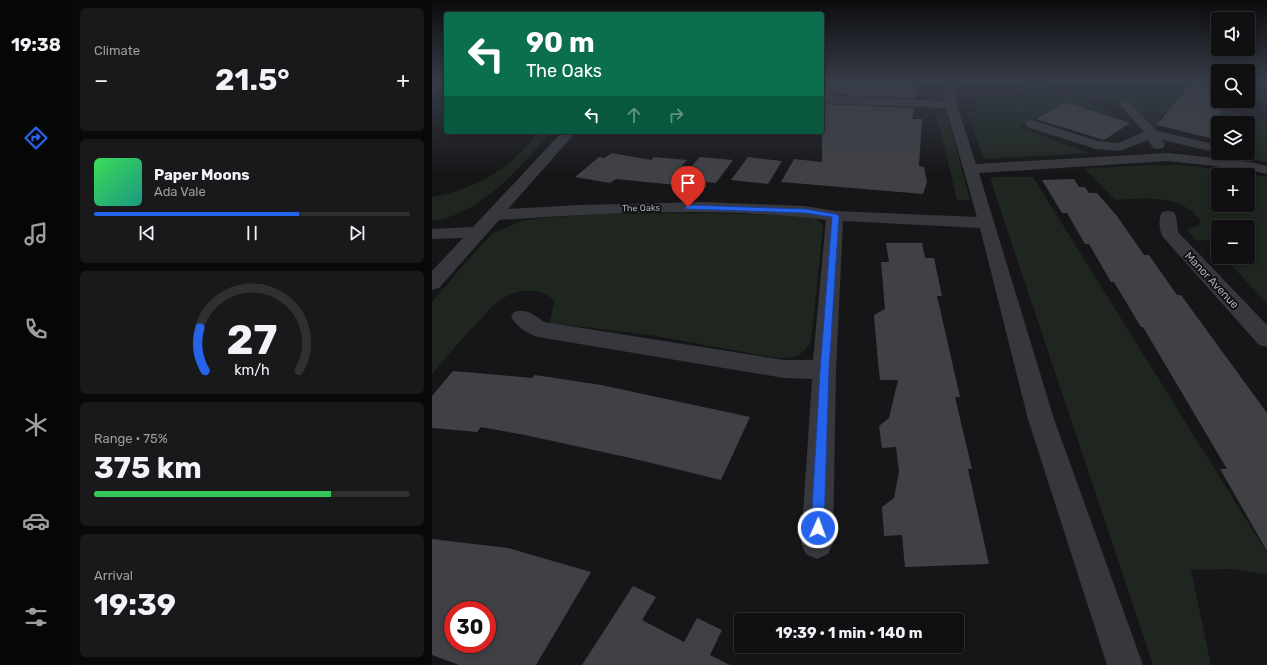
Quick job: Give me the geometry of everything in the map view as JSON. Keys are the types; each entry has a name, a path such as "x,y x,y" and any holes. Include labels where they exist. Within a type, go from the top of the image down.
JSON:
{"street":[{"path":"953,112 987,223 1041,419 1125,665"},
{"path":"1132,112 1152,134 1168,157"},
{"path":"1032,124 1096,145 1107,147 1120,147 1129,142 1152,134 1211,147"},
{"path":"432,283 567,134"},
{"path":"971,169 1168,157 1250,166 1267,170"},
{"name":"The Oaks","path":"494,215 580,210 704,207 805,211 836,216 987,223"},
{"path":"817,543 824,370 836,216"},
{"name":"Manor Avenue","path":"1168,216 1169,233 1267,339"},
{"path":"432,234 477,232"},
{"path":"522,317 538,329 784,369 824,370"}],"shaded area":[{"path":"967,112 1047,112 1019,127 1089,153 984,159"},
{"path":"1097,112 1106,112 1124,121"},
{"path":"1141,112 1180,112 1176,117 1162,114 1157,129"},
{"path":"1196,112 1235,112 1249,116 1212,116"},
{"path":"936,113 947,113 970,200 957,200"},
{"path":"1255,118 1267,121 1267,163 1255,159"},
{"path":"536,134 549,134 513,174 483,199 450,217 432,221 432,197 447,194 477,183 504,167 528,145"},
{"path":"1181,165 1211,168 1211,212 1255,212 1255,175 1267,177 1267,304 1230,264 1255,264 1255,220 1211,220 1211,243 1208,240 1196,240 1187,230 1198,226 1201,221 1193,212 1173,202 1162,200 1115,200 1085,169"},
{"path":"1033,177 1267,553 1267,575 1233,569 1191,570 1211,665 1153,665 990,178"},
{"path":"714,213 803,216 815,218 822,223 823,228 811,342 801,354 788,358 777,358 651,335 550,323 554,300 548,295 540,292 525,291 510,295 494,305 432,374 432,302 478,248 492,234 521,221 544,218 597,214"}],"building":[{"path":"824,112 913,112 912,119 922,119 919,166 924,167 927,182 923,194 781,182 794,159 822,162"},
{"path":"1048,112 1096,112 1130,123 1104,140 1036,119"},
{"path":"1167,112 1221,112 1221,116 1211,116 1211,138 1157,125"},
{"path":"612,153 651,160 654,157 687,160 682,166 691,167 700,157 733,160 716,183 706,182 706,188 616,179 610,183 575,177 599,157 604,158"},
{"path":"748,157 782,161 768,184 731,180"},
{"path":"1074,179 1079,187 1085,187 1089,193 1097,193 1117,216 1144,255 1149,255 1177,295 1181,295 1267,413 1267,551 1220,469 1227,469 1143,327 1141,327 1114,282 1111,282 1089,244 1085,244 1067,213 1062,213 1042,180"},
{"path":"886,243 922,243 925,258 934,258 942,296 937,296 960,397 955,397 972,469 968,469 989,564 905,567 902,535 884,536 882,507 894,498 899,472 896,447 882,448 879,426 889,418 898,380 880,380 878,362 874,315 885,309 881,262 889,262"},
{"path":"453,371 532,378 535,375 601,385 750,417 721,480 635,459 481,427 477,432 432,428 432,396"},
{"path":"432,539 508,548 591,572 536,665 459,665 432,655"},
{"path":"633,586 656,597 642,620 684,642 697,618 722,630 710,655 730,665 582,665"}],"route":[{"path":"688,207 805,211 836,216 824,370 818,528"}]}
